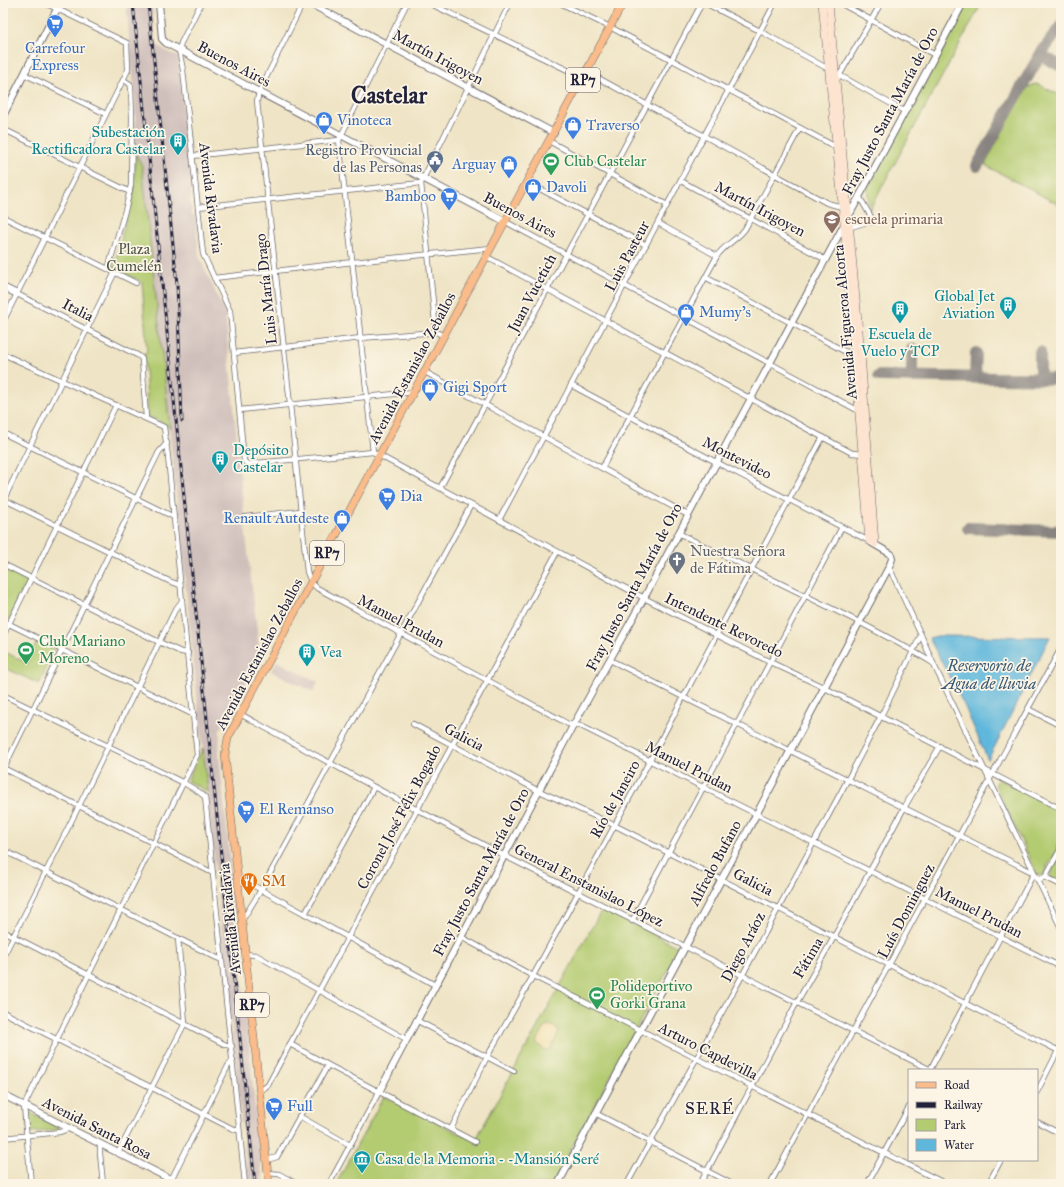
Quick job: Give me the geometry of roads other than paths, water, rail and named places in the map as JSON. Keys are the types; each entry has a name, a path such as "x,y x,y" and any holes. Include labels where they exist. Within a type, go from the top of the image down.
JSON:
{"main road":[{"name":"Avenida Estanislao Zeballos","path":"226,747 232,729 311,582 376,454 425,372 586,75 623,3"},
{"name":"Avenida Figueroa Alcorta","path":"822,3 834,76 836,147 842,207 846,227 872,542"},
{"name":"Avenida Figueroa Alcorta","path":"829,3 834,76 848,214 846,227"},
{"name":"Avenida Rivadavia","path":"226,747 270,1184"}],"street":[{"path":"3,322 128,70 127,43 59,6 45,3"},
{"name":"Buenos Aires","path":"158,3 163,41 341,138 506,222 770,364 862,411"},
{"path":"179,50 201,3"},
{"name":"Luis María Drago","path":"303,3 259,92 258,101 295,460 302,511 307,572 311,582"},
{"name":"Martín Irigoyen","path":"310,3 554,133"},
{"path":"295,460 376,454 367,396 344,192 341,138 407,3"},
{"path":"429,3 494,35 586,75 647,105 827,203 842,207"},
{"path":"436,332 423,181 510,3"},
{"path":"560,3 610,27 729,89 836,147"},
{"name":"Juan Vucetich","path":"440,488 702,3"},
{"path":"705,3 760,31 834,76 904,111"},
{"name":"Luis Pasteur","path":"499,520 775,3"},
{"path":"840,3 936,55"},
{"path":"834,76 881,3"},
{"name":"Fray Justo Santa María de Oro","path":"848,214 884,151 963,3"},
{"path":"3,116 59,6"},
{"name":"Avenida Rivadavia","path":"179,50 183,70 203,254 230,311 244,461 246,463 295,460"},
{"path":"24,74 106,114"},
{"path":"108,269 130,192 132,118 131,87 130,84 124,80"},
{"path":"602,468 717,256 740,236 776,174 800,128"},
{"path":"3,129 130,192"},
{"path":"192,156 263,149 341,138"},
{"path":"549,141 667,205"},
{"path":"198,207 344,192 423,181"},
{"name":"Martín Irigoyen","path":"681,181 826,260"},
{"path":"527,182 646,245"},
{"path":"846,227 867,222 874,222 859,196"},
{"path":"3,217 136,283"},
{"path":"658,223 717,256"},
{"name":"Fray Justo Santa María de Oro","path":"329,1184 574,724 644,598 826,260 846,227"},
{"path":"214,278 275,270 491,248"},
{"path":"487,257 852,453 865,454"},
{"path":"115,272 3,500 57,525 169,582 180,585"},
{"path":"705,277 844,351 857,354"},
{"name":"Italia","path":"3,287 141,357 146,418"},
{"path":"234,353 361,338 436,332 444,336"},
{"path":"3,354 164,427 167,443 197,755 24,1106 31,1184"},
{"path":"425,372 485,406 544,436 688,515"},
{"name":"Montevideo","path":"571,385 716,462 872,542 891,554"},
{"path":"240,410 414,392"},
{"path":"3,636 116,405"},
{"path":"3,433 174,517"},
{"name":"Río de Janeiro","path":"451,1129 487,1057 578,893 750,570 790,500 823,437"},
{"path":"167,443 159,452 3,769 213,873"},
{"name":"Intendente Revoredo","path":"376,454 644,598 984,768 1061,809"},
{"path":"243,919 261,890 331,763 471,505"},
{"path":"245,517 302,511"},
{"path":"632,921 842,527"},
{"path":"678,533 750,570 806,595 933,663"},
{"name":"Coronel José Félix Bogado","path":"260,1091 268,1085 557,552"},
{"name":"Alfredo Bufano","path":"558,1184 595,1112 889,567 892,559 891,554"},
{"path":"3,564 160,642 181,652 188,653"},
{"path":"889,567 933,663 1061,928"},
{"name":"Manuel Prudan","path":"311,582 317,588 400,634 568,724 581,726 650,760 1061,967"},
{"path":"3,957 109,746 175,610 182,601"},
{"path":"3,621 194,715"},
{"name":"Diego Aráoz","path":"627,1184 742,976 848,779 921,634"},
{"name":"Luís Dominguez","path":"770,1184 1061,648"},
{"path":"610,660 1034,873"},
{"path":"3,695 184,783"},
{"path":"1028,709 1061,726"},
{"name":"General Enstanislao López","path":"240,714 505,856 928,1069"},
{"name":"Galicia","path":"413,724 540,790 721,879 1060,1051"},
{"name":"Fátima","path":"700,1184 797,1002 940,746"},
{"name":"Avenida Rivadavia","path":"184,783 205,797 232,1046 245,1184"},
{"path":"305,914 374,787"},
{"path":"1038,880 1045,877 1061,848"},
{"path":"3,850 222,960"},
{"path":"931,1069 1034,873"},
{"path":"1045,877 1061,885"},
{"path":"239,883 247,882 435,985"},
{"path":"3,932 232,1046"},
{"name":"Arturo Capdevilla","path":"461,937 533,976 697,1057 808,1115 946,1184"},
{"path":"118,1153 185,1023 178,938"},
{"path":"246,954 256,955 406,1039"},
{"path":"3,1012 233,1129 239,1130"},
{"path":"416,1020 514,1071"},
{"path":"290,1044 475,1142"},
{"path":"1038,1090 1060,1051 1061,1045"},
{"path":"176,1182 204,1114 228,1066 233,1060"},
{"path":"267,1160 277,1157 328,1065"},
{"name":"Avenida Santa Rosa","path":"3,1095 176,1182"},
{"path":"867,1184 908,1109"},
{"path":"595,1112 651,1140 732,1184"},
{"path":"299,1116 350,1145"},
{"path":"1038,1122 1061,1134"},
{"path":"3,1138 60,1132 68,1129"},
{"path":"100,1145 103,1184"},
{"path":"988,1184 1000,1161"},
{"path":"268,1173 279,1174 297,1184"}],"water":[{"name":"Reservorio de Agua de lluvia","path":"937,636 1050,637 988,760 964,705 929,638"}],"railway":[{"path":"133,3 255,1184"},
{"path":"148,3 177,284 182,421"}],"place":[{"name":"Carrefour Express","path":"55,38"},
{"name":"Vinoteca","path":"324,135"},
{"name":"Traverso","path":"573,140"},
{"name":"Subestación Rectificadora Castelar","path":"178,156"},
{"name":"Registro Provincial de las Personas","path":"435,174"},
{"name":"Club Castelar","path":"551,176"},
{"name":"Arguay","path":"509,179"},
{"name":"Davoli","path":"533,202"},
{"name":"Bamboo","path":"449,211"},
{"name":"escuela primaria","path":"832,234"},
{"name":"Global Jet Aviation","path":"1008,320"},
{"name":"Escuela de Vuelo y TCP","path":"900,324"},
{"name":"Mumy's","path":"686,327"},
{"name":"Gigi Sport","path":"430,402"},
{"name":"Depósito Castelar","path":"220,474"},
{"name":"Dia","path":"387,511"},
{"name":"Renault Autdeste","path":"342,533"},
{"name":"Nuestra Señora de Fátima","path":"677,575"},
{"name":"Club Mariano Moreno","path":"26,665"},
{"name":"Vea","path":"307,667"},
{"name":"El Remanso","path":"246,824"},
{"name":"SM","path":"249,896"},
{"name":"Polideportivo Gorki Grana","path":"597,1010"},
{"name":"Full","path":"274,1121"},
{"name":"Casa de la Memoria - -Mansión Seré","path":"362,1174"}],"district":[{"name":"Castelar","path":"389,95"},
{"name":"SERÉ","path":"710,1108"}],"park label":[{"name":"Plaza Cumelén","path":"134,258"}]}
